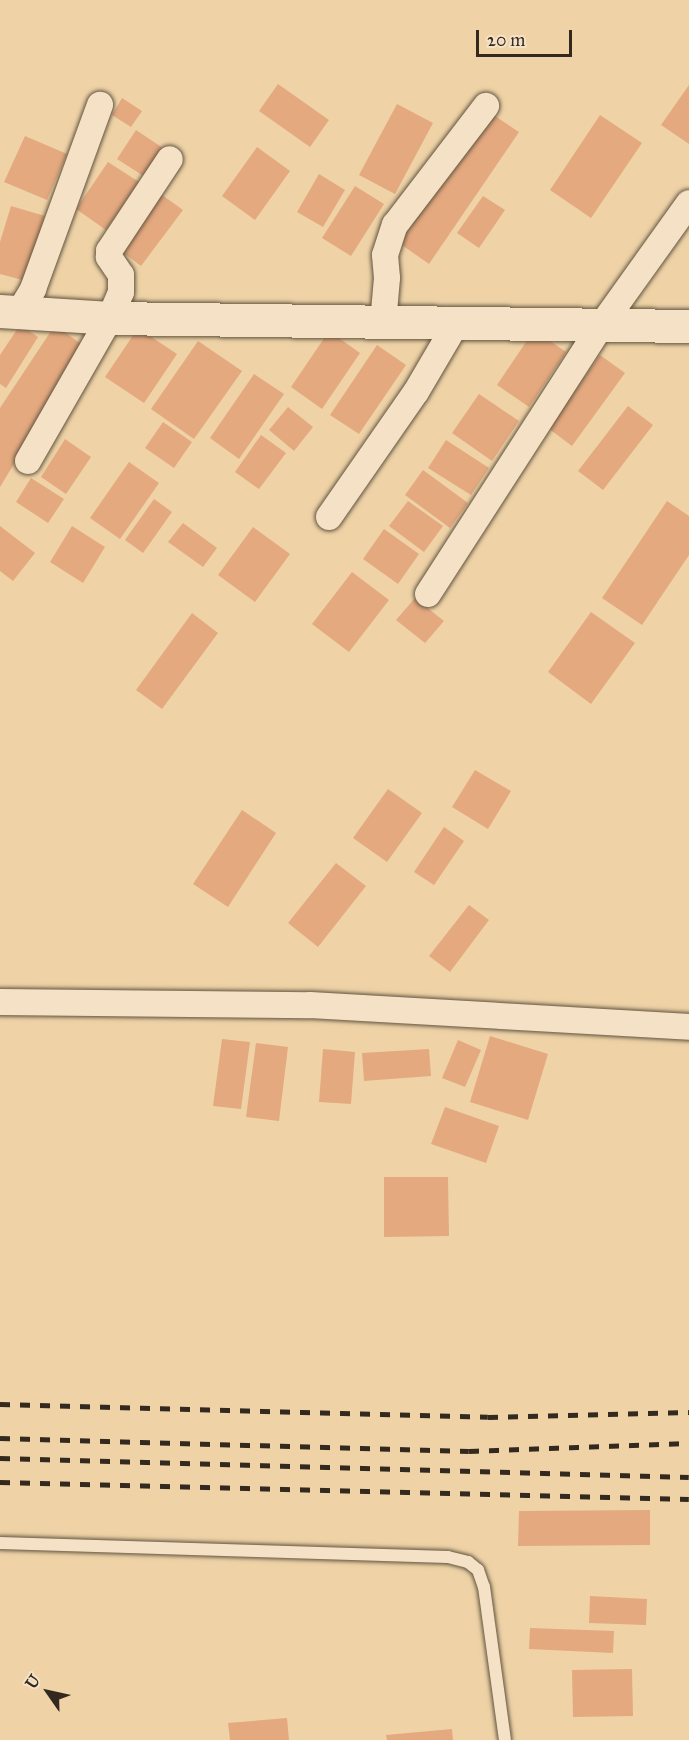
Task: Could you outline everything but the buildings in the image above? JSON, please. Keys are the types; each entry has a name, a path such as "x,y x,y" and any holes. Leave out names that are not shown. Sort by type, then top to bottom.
{"main road":[{"path":"10,311 110,318 689,326"}],"street":[{"path":"10,311 33,289 100,105"},
{"path":"383,323 387,278 385,255 395,225 421,187 486,106"},
{"path":"28,461 110,318 121,292 120,275 109,257 109,251 170,159"},
{"path":"428,594 601,326 689,204"},
{"path":"329,517 416,392 457,322"},
{"path":"0,1002 309,1005 689,1027"}],"lane":[{"path":"0,1543 448,1557 468,1562 478,1570 484,1587 505,1740"}],"railway":[{"path":"0,1404 488,1417 689,1412"},
{"path":"0,1438 469,1451 689,1443"},
{"path":"0,1458 689,1477"},
{"path":"0,1482 689,1499"}]}
